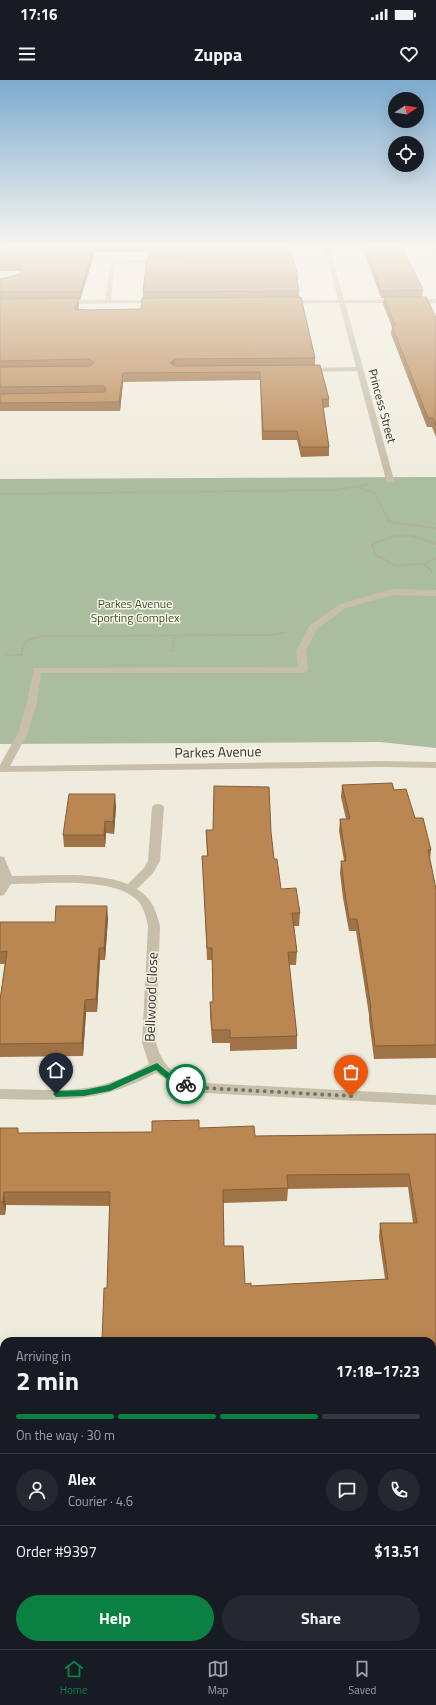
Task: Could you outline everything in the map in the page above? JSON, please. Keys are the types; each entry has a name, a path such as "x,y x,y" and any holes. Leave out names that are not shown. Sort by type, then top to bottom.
{"street":[{"name":"Princess Street","path":"347,319 390,480"},
{"path":"301,370 360,369"},
{"path":"2,769 23,733 32,702 37,670 303,670 301,651 313,627 343,606 392,592 436,592"},
{"name":"Parkes Avenue","path":"2,769 383,764 436,766"},
{"path":"130,889 149,870 154,861 158,807"},
{"name":"Bellwood Close","path":"0,860 4,886 95,880 119,884 130,889 145,900 152,914 153,920 149,1043 153,1060 157,1066"},
{"path":"0,1094 71,1094 98,1091 123,1083 157,1066 167,1075 181,1083 205,1088 436,1100"}],"path":[{"path":"0,494 117,494 336,490 390,480"},
{"path":"376,482 374,493 387,520 393,523 436,528"},
{"path":"358,487 374,493"},
{"path":"436,544 416,536 391,536 372,544 375,555 396,565 425,564 436,558"},
{"path":"425,564 432,573"},
{"path":"21,655 24,643 31,639 43,636 272,635 291,630"}],"green space":[{"name":"Parkes Avenue Sporting Complex","path":"436,477 436,748 380,742 0,744 0,479"}],"building":[{"path":"0,319 306,319 315,358 175,359 170,363 175,366 320,365 329,399 322,399 329,447 301,447 297,431 263,431 260,372 123,373 119,402 0,403 0,394 105,392 106,388 103,386 0,387 0,367 90,366 94,363 90,359 0,361"},
{"path":"392,319 436,319 436,426 433,418 428,418 392,326 395,326"},
{"path":"392,783 394,790 406,789 415,818 423,818 431,850 428,850 436,889 436,1045 375,1046 371,1008 357,919 349,919 341,861 346,861 340,819 350,819 342,785"},
{"path":"214,786 269,787 274,859 277,859 281,889 296,888 300,913 292,913 297,952 288,952 297,1036 230,1038 230,1030 212,1030 210,1002 213,1002 212,948 207,948 202,856 208,856 206,830 213,830"},
{"path":"69,794 115,794 113,822 105,821 104,835 63,835"},
{"path":"56,906 107,906 104,948 99,948 96,999 85,1000 82,1043 0,1044 0,1000 7,951 0,952 0,922 55,922"},
{"path":"199,1120 199,1128 254,1126 255,1136 436,1134 436,1337 102,1337 104,1288 107,1288 110,1192 4,1192 3,1202 0,1202 0,1128 18,1128 18,1133 152,1132 152,1121","holes":["409,1174 417,1223 380,1223 388,1279 251,1286 251,1283 245,1284 243,1246 224,1246 223,1190 288,1188 287,1175"]}],"way so far":[{"path":"186,1084 205,1088 351,1096"}],"route":[{"path":"56,1094 84,1093 110,1088 157,1066 167,1075 181,1083 186,1084"}]}
